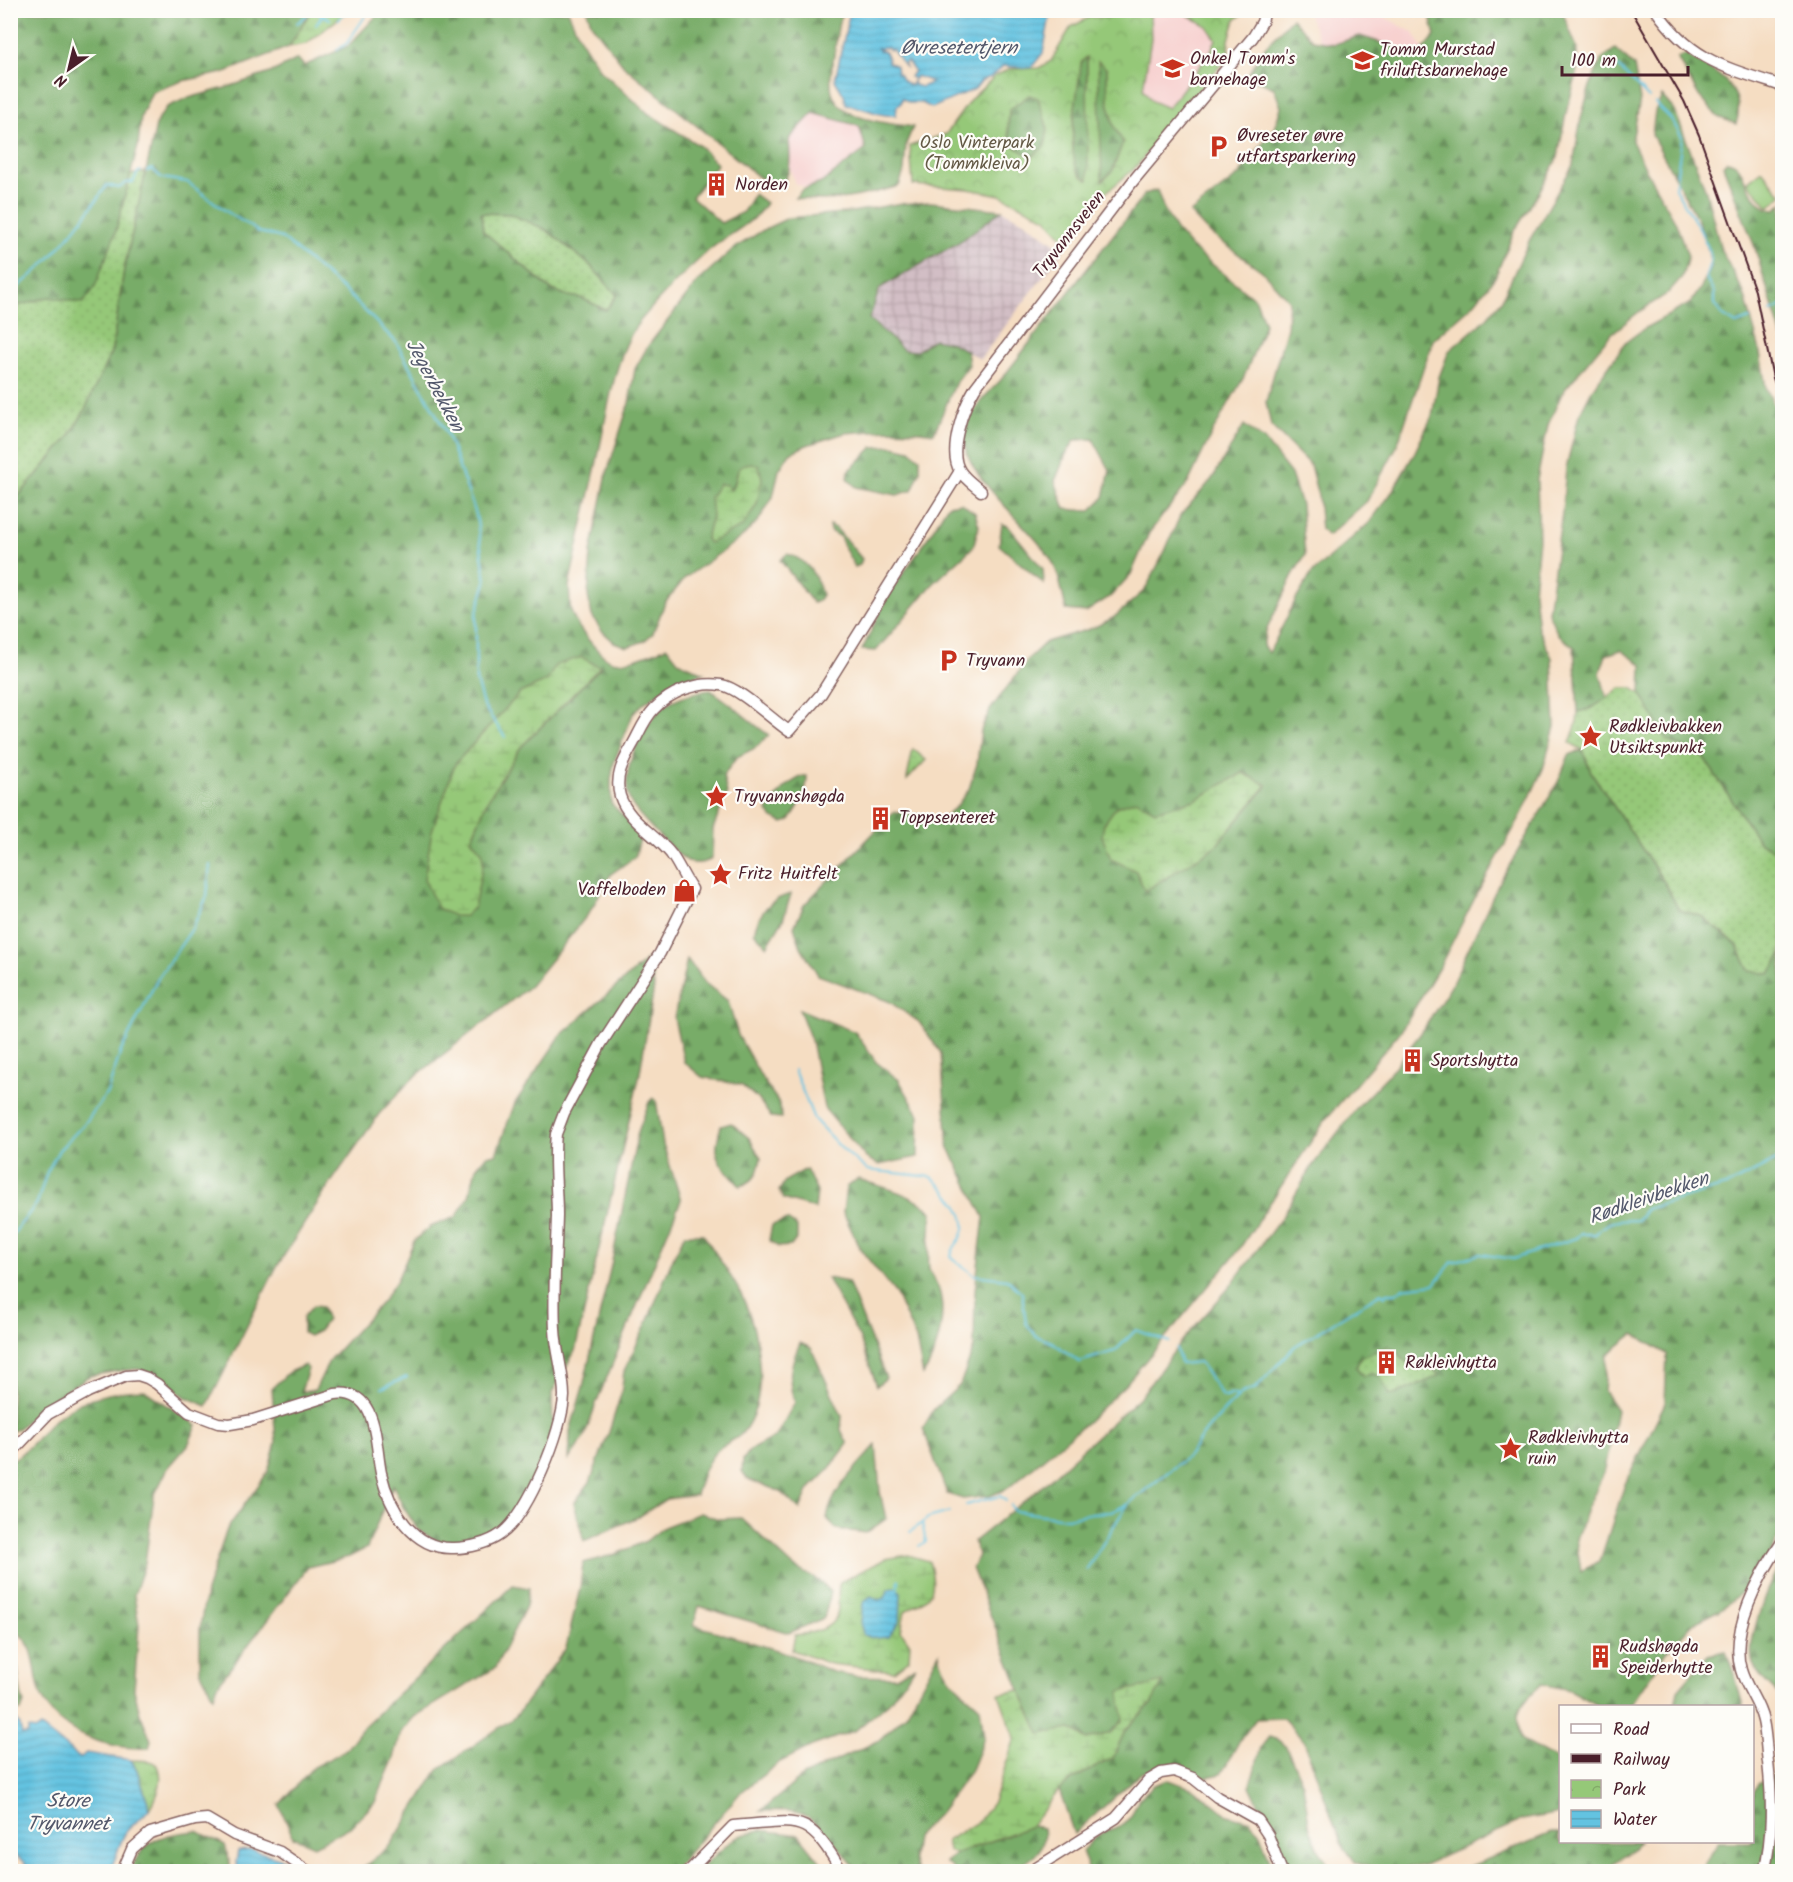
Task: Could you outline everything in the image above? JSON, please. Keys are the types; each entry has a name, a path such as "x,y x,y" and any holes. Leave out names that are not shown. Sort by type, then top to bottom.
{"street":[{"path":"1656,10 1676,36 1699,54 1729,68 1782,85"},
{"name":"Tryvannsveien","path":"960,471 956,456 959,429 967,403 979,381 1164,143 1252,37 1260,26 1264,12"},
{"path":"10,1454 48,1414 88,1392 126,1376 138,1375 147,1378 189,1412 226,1424 253,1420 329,1396 346,1394 358,1398 367,1409 376,1430 386,1489 405,1523 419,1538 440,1548 463,1547 493,1539 511,1526 549,1456 564,1398 555,1328 556,1134 564,1113 602,1042 660,954 692,889 670,852 633,818 624,804 619,795 618,785 621,767 652,711 667,698 691,687 716,684 728,687 789,731 816,702 960,471 981,491"},
{"path":"1764,1872 1771,1821 1766,1739 1757,1702 1741,1670 1740,1647 1750,1597 1782,1542"},
{"path":"1030,1872 1116,1818 1149,1780 1161,1773 1174,1771 1193,1778 1217,1797 1258,1820 1268,1835 1282,1872"},
{"path":"122,1872 132,1849 150,1833 171,1829 195,1820 207,1819 234,1835 280,1852 309,1872"},
{"path":"688,1872 733,1826 783,1822 798,1823 816,1833 842,1872"}],"shaded area":[{"name":"Onkel Tomm's barnehage","path":"1150,11 1186,11 1186,14 1207,26 1216,39 1210,53 1168,108 1152,101 1143,89 1151,39"},
{"path":"1307,11 1374,11 1414,33 1427,55 1334,76"},
{"path":"813,113 859,126 866,148 821,183 809,188 795,184 790,168 789,139"},
{"path":"1002,210 1024,221 1064,250 980,359 952,343 934,339 917,351 904,350 869,320 880,288 959,242"}],"green space":[{"path":"11,11 311,11 289,47 223,73 182,81 152,92 141,117 138,146 115,234 94,289 83,303 48,297 11,308"},
{"path":"311,11 353,11 346,13 306,44 289,47"},
{"path":"381,11 568,11 580,38 600,70 649,114 700,146 717,164 692,197 721,223 743,212 754,194 766,203 754,218 714,246 690,268 640,321 631,335 612,388 569,586 570,607 574,619 589,640 607,658 612,661 624,661 667,647 678,661 704,673 674,683 645,702 633,714 614,762 611,803 641,836 635,857 611,874 589,913 530,986 411,1080 379,1114 325,1191 276,1268 207,1406 186,1397 153,1374 138,1369 118,1371 89,1376 39,1408 19,1428 11,1432 11,505 69,437 84,412 112,350 124,270 157,121 167,107 185,99 270,73 298,59 304,66 348,46","holes":["481,213 510,214 545,229 590,265 617,295 606,310 581,298 550,289 483,231","556,665 600,668 520,748 487,801 471,840 482,852 483,864 474,907 455,764 520,693 547,681"]},
{"path":"587,11 843,11 838,27 832,69 832,92 837,102 855,115 879,122 913,127 906,144 904,171 899,186 848,198 808,200 795,198 802,190 821,183 866,149 859,126 813,113 789,139 788,171 778,187 759,177 624,66 592,25"},
{"name":"Oslo Vinterpark (Tommkleiva)","path":"1120,11 1150,11 1151,39 1143,89 1152,101 1168,108 1210,53 1216,39 1207,26 1186,14 1186,11 1247,11 1235,20 1229,40 1229,55 1133,170 1098,199 1068,243 1046,218 1000,195 968,189 913,185 910,146 946,134 971,99 995,76 1009,69 1039,68 1051,61 1071,27 1090,17 1110,17","holes":["1087,57 1088,180 1080,175 1077,169 1073,143 1081,63","1098,61 1107,69 1108,100 1114,126 1123,142 1112,172 1102,181","1029,95 1038,98 1048,129 1045,146 1032,157 1023,153 1010,139 1009,110"]},
{"path":"1429,11 1562,11 1577,48 1577,74 1566,113 1558,157 1514,232 1495,277 1473,305 1433,340 1397,446 1367,501 1328,536 1321,530 1318,496 1310,465 1271,426 1266,402 1287,327 1289,301 1262,271 1208,232 1190,213 1239,175 1275,127 1281,107 1274,88 1247,76 1266,46 1292,18 1312,40 1334,44 1360,36 1419,55 1435,36"},
{"path":"1615,49 1634,66 1640,100 1632,141 1675,221 1688,256 1682,277 1667,294 1640,311 1610,335 1562,393 1548,425 1537,480 1539,539 1534,592 1538,629 1552,658 1555,727 1543,769 1522,814 1440,966 1400,1032 1326,1119 1238,1251 1125,1385 1085,1424 1008,1488 990,1496 963,1499 947,1494 923,1428 934,1409 960,1385 974,1347 975,1290 984,1217 948,1146 941,1053 919,1022 888,1001 818,975 801,947 794,927 804,905 894,812 942,818 956,807 969,789 977,764 981,730 990,710 1029,658 1046,642 1093,628 1113,618 1145,590 1180,516 1212,479 1244,425 1265,441 1291,474 1301,505 1305,555 1266,631 1263,646 1269,653 1312,573 1369,523 1390,495 1413,456 1432,416 1439,377 1449,351 1487,318 1501,301 1529,241 1573,165 1581,118 1590,86 1601,60","holes":["1243,773 1267,786 1215,847 1145,890 1136,871 1136,801 1155,811 1195,800"]},
{"path":"1685,55 1716,73 1732,89 1737,99 1736,124 1718,117 1699,96 1677,58"},
{"path":"1087,56 1089,180 1077,170 1073,144 1081,63"},
{"path":"1098,60 1107,69 1108,100 1114,126 1123,142 1112,172 1101,181"},
{"path":"1029,95 1038,97 1048,129 1045,146 1032,157 1013,144 1009,134 1009,110"},
{"path":"1662,96 1675,111 1706,191 1721,250 1744,293 1759,347 1766,388 1782,422 1782,855 1760,843 1703,756 1668,741 1641,694 1642,665 1621,650 1606,655 1600,673 1607,698 1592,708 1578,712 1574,647 1558,635 1548,612 1566,468 1579,415 1593,388 1626,342 1645,328 1691,303 1711,266 1697,218 1652,135 1655,111"},
{"path":"1727,161 1738,167 1749,189 1766,208 1776,209 1782,203 1782,338 1754,245 1723,166"},
{"path":"1762,170 1782,195 1769,207 1747,182"},
{"path":"146,172 124,270 112,350 84,412 69,437 11,505 11,308 48,297 115,234 130,175"},
{"path":"1157,190 1163,207 1176,230 1191,247 1256,300 1265,324 1244,377 1213,431 1188,483 1149,533 1131,574 1111,596 1086,612 1066,610 1054,565 1045,550 985,483 973,466 966,449 965,433 978,404 1000,381 1145,194","holes":["1093,439 1110,470 1104,497 1090,511 1065,509 1055,481 1066,454 1075,440"]},
{"path":"931,202 1002,210 959,242 880,288 869,319 904,350 917,351 934,339 952,343 967,351 969,365 956,382 934,433 888,430 845,433 790,453 779,470 773,497 759,520 743,536 685,578 665,603 653,633 644,641 627,647 614,642 601,630 592,616 588,596 591,552 607,473 629,403 635,369 648,346 699,280 733,249 765,229 788,218 852,212 896,204","holes":["738,470 743,526 720,536 706,539 712,516 734,487"]},
{"path":"481,213 510,214 545,229 590,265 617,295 606,310 581,298 550,289 483,231"},
{"path":"893,446 910,450 920,458 920,472 912,490 897,495 856,487 847,478 849,471 873,447"},
{"path":"751,463 759,466 762,479 757,504 743,526 709,543 706,539 712,516 710,497 719,484 727,485 730,490 734,487 738,470 742,465"},
{"path":"961,503 975,513 979,526 973,547 932,585 876,651 862,650 890,592 948,505"},
{"path":"1002,524 1008,526 1043,569 1044,584 999,545"},
{"path":"829,525 836,528 862,559 860,565 855,567 840,537 830,531"},
{"path":"787,554 806,564 814,575 822,595 818,601 813,603 780,560"},
{"path":"581,657 600,667 520,748 487,801 471,839 482,852 483,864 474,907 465,916 454,916 438,908 424,879 432,831 455,764 520,693 547,681 556,665"},
{"path":"1620,688 1632,688 1641,694 1668,741 1703,756 1760,843 1782,855 1782,954 1770,974 1749,971 1737,945 1701,916 1679,910 1664,882 1591,772 1583,750 1570,743 1578,712 1592,708"},
{"path":"710,690 769,735 755,748 737,757 723,776 727,793 713,829 712,859 696,863 690,862 677,853 635,809 627,791 627,778 630,763 643,733 661,709 680,697"},
{"path":"913,749 926,760 907,780 907,778"},
{"path":"1582,750 1591,772 1664,882 1679,910 1701,916 1737,945 1749,971 1770,974 1782,954 1782,1534 1752,1584 1720,1610 1692,1624 1667,1652 1631,1705 1597,1705 1570,1690 1542,1684 1524,1702 1518,1721 1520,1739 1559,1761 1559,1813 1522,1820 1422,1866 1381,1870 1356,1863 1341,1843 1304,1741 1283,1718 1256,1719 1240,1740 1221,1774 1198,1779 1183,1771 1163,1765 1141,1773 1074,1834 1059,1790 1073,1779 1113,1758 1125,1730 1151,1704 1123,1708 1123,1720 1111,1733 1087,1739 1071,1729 1040,1735 972,1568 978,1555 974,1541 1039,1489 1141,1396 1181,1342 1228,1289 1282,1217 1313,1165 1358,1106 1389,1074 1421,1033 1450,988 1498,885 1558,782 1569,755","holes":["1634,1334 1667,1354 1665,1403 1625,1484 1600,1561 1581,1571 1576,1539 1605,1470 1617,1410 1604,1391 1607,1355","1388,1346 1397,1351 1407,1363 1428,1359 1439,1376 1394,1395 1389,1394 1380,1376 1372,1374 1363,1376 1356,1367 1361,1357"]},
{"path":"1243,773 1267,785 1215,847 1145,891 1136,871 1111,859 1102,836 1104,824 1116,807 1136,800 1155,811 1195,800"},
{"path":"807,776 804,794 789,821 783,823 773,818 767,811 774,799 787,786"},
{"path":"791,894 783,920 767,946 754,932 759,918 777,899"},
{"path":"650,957 654,987 639,1078 575,1351 552,1393 553,1433 529,1488 510,1518 487,1538 441,1543 419,1531 403,1507 393,1485 367,1548 349,1557 308,1567 219,1683 213,1696 200,1670 200,1628 206,1592 227,1529 268,1472 276,1443 272,1388 289,1372 305,1365 308,1369 301,1392 315,1390 330,1359 383,1301 397,1280 414,1241 430,1227 456,1217 469,1196 476,1168 486,1156 496,1154 515,1103 561,1035"},
{"path":"687,959 705,983 728,1001 738,1035 763,1080 780,1104 781,1118 771,1117 759,1100 741,1085 702,1077 684,1062 674,1018"},
{"path":"799,1009 855,1032 876,1062 899,1080 919,1115 918,1157 879,1165 866,1158 824,1108 811,1040"},
{"path":"653,1098 656,1100 663,1144 681,1200 597,1401 584,1438 569,1459 570,1431 583,1387 612,1261 638,1132 649,1102"},
{"path":"731,1123 749,1138 761,1158 755,1176 750,1182 740,1186 722,1165 717,1153 721,1126"},
{"path":"806,1169 817,1192 815,1209 783,1199 779,1191 785,1181"},
{"path":"858,1179 916,1200 932,1212 929,1269 939,1290 942,1311 933,1357 923,1375 916,1339 896,1294 861,1250 843,1212 846,1187"},
{"path":"787,1220 797,1227 797,1238 791,1246 778,1247 769,1240 772,1225"},
{"path":"685,1234 703,1234 736,1285 747,1307 757,1343 759,1363 757,1401 752,1417 736,1439 721,1447 711,1457 696,1495 666,1499 640,1516 584,1541 574,1503 590,1482 621,1394 624,1371"},
{"path":"827,1278 848,1282 886,1378 877,1386 860,1339"},
{"path":"313,1306 322,1307 327,1320 319,1331 309,1336 303,1333 303,1317"},
{"path":"800,1343 811,1348 842,1416 841,1430 848,1444 826,1473 808,1491 800,1509 779,1491 747,1479 742,1471 743,1460 750,1450 776,1436 795,1402 790,1379"},
{"path":"1388,1346 1397,1351 1407,1363 1428,1358 1439,1377 1394,1395 1389,1394 1379,1376 1372,1374 1363,1376 1356,1367 1361,1357"},
{"path":"144,1390 197,1425 188,1445 168,1468 154,1496 145,1563 134,1595 139,1625 134,1690 151,1740 149,1748 134,1748 88,1738 61,1721 42,1697 34,1659 27,1642 11,1628 11,1461 58,1417 80,1403 117,1392"},
{"path":"876,1445 880,1492 886,1519 866,1533 836,1529 827,1518 834,1497 846,1479"},
{"path":"700,1513 719,1519 741,1518 794,1567 821,1582 831,1592 824,1618 789,1633 699,1606 694,1625 787,1653 833,1672 855,1676 896,1677 916,1666 889,1702 856,1730 812,1746 780,1762 740,1793 673,1871 359,1871 391,1845 438,1770 516,1716 566,1648 580,1588 583,1563 616,1554 646,1541 664,1527"},
{"path":"908,1555 929,1561 933,1580 927,1597 905,1611 901,1631 910,1644 909,1659 894,1671 830,1664 792,1650 795,1635 823,1629 834,1620 837,1614 840,1582 885,1559"},
{"path":"1782,1560 1782,1692 1777,1693 1758,1672 1751,1654 1755,1626 1771,1581"},
{"path":"513,1585 529,1588 526,1606 495,1668 414,1717 401,1733 394,1758 375,1802 352,1826 314,1846 293,1837 279,1805 313,1767 345,1751 364,1726"},
{"path":"11,1648 16,1661 24,1703 21,1711 11,1710"},
{"path":"1726,1651 1743,1705 1675,1705 1678,1690 1708,1655"},
{"path":"939,1653 949,1677 980,1707 984,1738 970,1772 940,1812 916,1837 913,1858 917,1871 858,1871 830,1837 811,1819 793,1812 761,1811 803,1776 878,1741 907,1713"},
{"path":"1163,1682 1151,1704 1125,1730 1113,1758 1073,1779 1059,1790 1031,1826 956,1854 948,1851 946,1841 979,1821 993,1802 1015,1738 999,1694 1020,1690 1040,1734 1071,1729 1087,1739 1111,1733 1123,1720 1120,1692"},
{"path":"1269,1737 1278,1740 1286,1747 1303,1784 1310,1829 1320,1852 1334,1871 1290,1871 1250,1786 1261,1747"},
{"path":"131,1760 153,1762 159,1768 160,1786 150,1809 137,1770"},
{"path":"1782,1769 1782,1871 1699,1872 1717,1843 1754,1843 1754,1790 1758,1784"},
{"path":"1168,1780 1194,1789 1228,1815 1250,1821 1259,1832 1274,1871 1089,1871 1082,1851 1098,1835 1124,1824 1131,1816 1139,1799 1154,1785"},
{"path":"1031,1826 1043,1828 1043,1843 1037,1853 1015,1870 955,1871 945,1862 956,1854"},
{"path":"760,1830 799,1835 828,1871 697,1871 736,1837"},
{"path":"197,1831 225,1845 230,1871 129,1871 142,1851 156,1840 174,1834"},
{"path":"1551,1833 1559,1833 1559,1843 1638,1843 1602,1871 1459,1871"}],"water":[{"name":"Øvresetertjern","path":"850,10 1051,11 1043,53 1031,68 1003,66 991,77 982,80 975,89 932,108 922,103 910,103 902,98 901,103 897,106 896,115 877,113 846,104 844,95 835,80","holes":["877,47 881,49 882,47 892,49 906,67 904,64 907,61 914,71 910,77 915,79 916,76 933,82 921,87 914,85 913,81 911,86 903,81 897,74 896,66 888,62 885,52 880,51"]},
{"path":"895,1587 901,1592 900,1621 888,1637 863,1635 861,1623 863,1603 871,1596 878,1600 885,1598 888,1590"},
{"name":"Store Tryvannet","path":"10,1711 20,1725 22,1735 28,1734 28,1729 37,1730 41,1727 80,1758 86,1753 131,1760 137,1770 150,1809 126,1832 109,1871 29,1871 24,1862 11,1852"},
{"path":"253,1850 286,1860 303,1871 237,1871 238,1851"}],"waterway":[{"path":"297,23 306,16 308,10"},
{"path":"313,10 330,19"},
{"path":"316,25 326,10"},
{"path":"339,20 346,10"},
{"path":"337,50 347,43 368,12"},
{"path":"1618,67 1649,98"},
{"path":"1655,103 1671,119 1682,137 1675,188 1709,250 1711,259 1706,275 1714,293 1714,304 1722,315 1736,324 1750,319"},
{"name":"Jegerbekken","path":"147,171 152,169 162,178 187,182 259,232 282,238 346,292 396,342 447,434 476,514 486,582 476,615 476,680 483,705 505,737"},
{"name":"Jegerbekken","path":"10,292 50,258 87,214 107,185 119,188 126,183 133,182 138,172 141,171"},
{"path":"1771,311 1782,306"},
{"path":"10,1238 37,1203 47,1172 59,1150 86,1122 107,1093 121,1051 158,978 192,929 207,896 210,865"},
{"path":"794,1070 814,1119 840,1147 867,1170 932,1177 949,1195 960,1209 964,1225 962,1237 953,1249 951,1257 974,1275 1007,1279 1022,1293 1026,1323 1036,1336 1054,1343 1079,1362 1115,1351 1136,1330 1169,1342"},
{"name":"Rødkleivbekken","path":"1011,1505 1014,1511 1067,1518 1111,1512 1128,1504 1188,1456 1204,1433 1226,1409 1242,1393 1256,1388 1295,1346 1381,1293 1385,1296 1386,1293 1396,1293 1402,1288 1435,1284 1452,1262 1480,1254 1513,1259 1576,1238 1581,1234 1596,1234 1609,1223 1637,1220 1646,1209 1729,1185 1782,1157"},
{"path":"1176,1348 1181,1364 1199,1362 1222,1396 1233,1394 1239,1397"},
{"path":"382,1388 407,1377"},
{"name":"Rødkleivbekken","path":"966,1505 1000,1496 1006,1501"},
{"path":"1086,1570 1128,1504"},
{"name":"Rødkleivbekken","path":"910,1532 928,1518 950,1512"},
{"name":"Rødkleivbekken","path":"919,1546 926,1542 922,1523"},
{"name":"Rødkleivbekken","path":"898,1589 899,1580"}],"railway":[{"path":"1631,10 1684,101 1699,135 1755,291 1773,378 1782,405"}],"place":[{"name":"Tomm Murstad friluftsbarnehage","path":"1362,60"},
{"name":"Onkel Tomm's barnehage","path":"1172,69"},
{"name":"Øvreseter øvre utfartsparkering","path":"1219,146"},
{"name":"Norden","path":"717,185"},
{"name":"Tryvann","path":"948,661"},
{"name":"Rødkleivbakken Utsiktspunkt","path":"1591,737"},
{"name":"Tryvannshøgda","path":"716,797"},
{"name":"Toppsenteret","path":"881,818"},
{"name":"Fritz Huitfelt","path":"720,874"},
{"name":"Vaffelboden","path":"684,890"},
{"name":"Sportshytta","path":"1413,1061"},
{"name":"Røkleivhytta","path":"1387,1363"},
{"name":"Rødkleivhytta ruin","path":"1510,1448"},
{"name":"Rudshøgda Speiderhytte","path":"1601,1657"}]}
